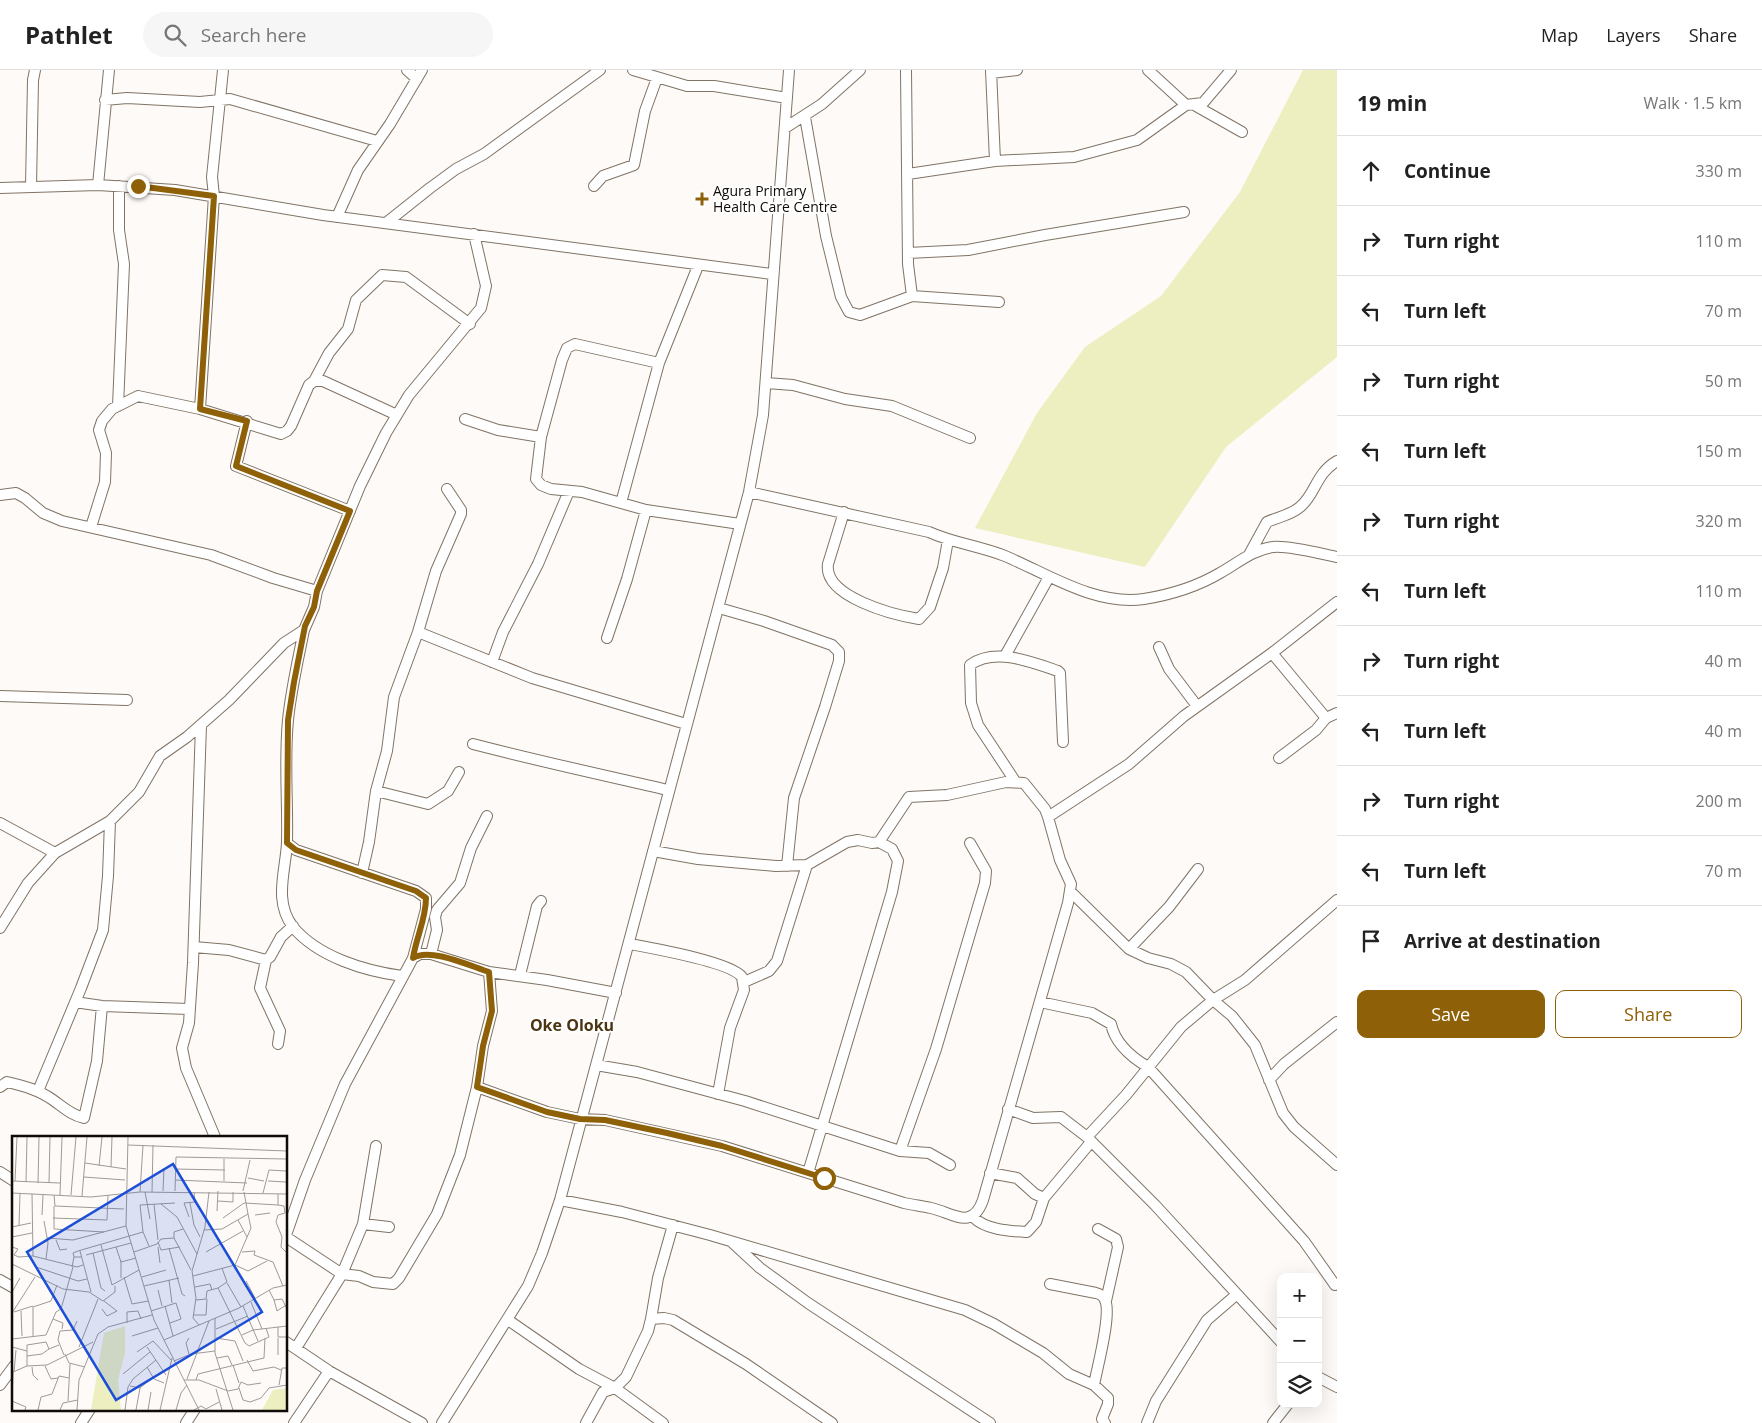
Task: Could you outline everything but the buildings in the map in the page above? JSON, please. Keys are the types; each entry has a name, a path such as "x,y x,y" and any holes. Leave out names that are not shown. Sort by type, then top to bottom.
{"street":[{"path":"31,186 33,80 35,70"},
{"path":"98,185 109,70"},
{"path":"200,409 214,196 212,177 223,70"},
{"path":"337,216 358,170 419,74 407,70"},
{"path":"386,223 436,183 484,154 600,70"},
{"path":"633,70 687,86 714,86 787,98"},
{"path":"442,1423 528,1286 560,1200 580,1119 630,944 668,790 749,492 758,451 766,383 772,274 789,70"},
{"path":"785,128 805,117 860,70"},
{"path":"906,70 908,253 912,296"},
{"path":"995,161 991,72 1016,70"},
{"path":"1148,70 1191,106 1242,132"},
{"path":"908,174 995,161 1074,157 1137,140 1191,106 1203,103 1231,70"},
{"path":"594,186 603,176 634,165 645,111 656,78"},
{"path":"105,100 128,98 181,102 230,99 377,141"},
{"path":"805,117 826,236 844,305 849,312 860,315 912,296 999,302"},
{"path":"0,188 98,185 214,196 386,223 698,266 772,274"},
{"path":"118,406 124,272 119,230 119,186"},
{"path":"908,253 968,250 1184,212"},
{"path":"402,976 383,973 332,955 318,948 293,926 284,910 282,896 287,843 288,720 304,630 314,607 317,591 360,486 409,395 452,342 470,324 481,308 486,286 474,234"},
{"path":"621,503 659,363 698,266"},
{"path":"91,527 105,482 106,454 99,430 102,421 118,406 138,396 247,421 281,434 287,431 309,385 314,381 329,353 348,329 356,300 382,275 406,277 470,324"},
{"path":"659,363 574,344 568,348 562,360 541,436 536,479 541,486 582,492 646,510 740,524"},
{"path":"314,381 322,381 397,415"},
{"path":"766,383 793,385 845,399 892,406 970,438"},
{"path":"466,419 498,430 541,436"},
{"path":"247,421 236,466 350,511"},
{"path":"1250,553 1267,522 1292,513 1302,506 1321,473 1337,461"},
{"path":"362,873 369,842 376,791 387,751 394,697 418,632 436,571 462,514 447,489"},
{"path":"492,662 502,632 538,564 569,491"},
{"path":"749,492 897,524 1003,556 1094,595 1115,599 1143,599 1189,587 1219,574 1250,553 1274,547 1337,557"},
{"path":"0,496 16,493 43,513 52,517 211,555 273,578 317,591"},
{"path":"607,638 627,579 646,510"},
{"path":"844,512 826,572 829,580 850,597 905,617 919,619 930,607 943,568 948,540"},
{"path":"1005,656 1049,576"},
{"path":"1048,816 1129,764 1197,706 1272,653 1337,602"},
{"path":"719,608 764,621 832,645 839,652 839,661 825,707 794,798 788,866"},
{"path":"0,928 28,883 55,853 110,821 139,792 160,756 201,725 251,679 284,642 304,630"},
{"path":"418,632 568,690 686,724"},
{"path":"1159,647 1169,670 1197,706"},
{"path":"1272,653 1326,718"},
{"path":"1015,781 978,725 971,703 970,665 976,661 1005,656 1048,667 1060,673 1063,742"},
{"path":"0,696 128,700"},
{"path":"1279,758 1316,730 1326,718 1337,713"},
{"path":"201,725 194,947 189,1023 182,1054 215,1136"},
{"path":"473,744 534,761 571,767 668,790"},
{"path":"376,791 428,804 448,791 459,772"},
{"path":"477,1087 517,1103 580,1119 605,1120 722,1146 960,1218 972,1217 980,1210 1071,892 1070,884 1060,860 1045,809 1024,783 1015,781 947,795 909,797 879,842"},
{"path":"431,954 437,930 435,917 437,910 460,883 474,841 487,816"},
{"path":"38,1091 103,930 108,884 110,821"},
{"path":"0,823 55,853"},
{"path":"653,851 698,859 788,866 807,864 847,842 858,840 872,843 879,842 892,849 898,867 808,1173"},
{"path":"287,843 296,850 416,891 426,898 426,909 415,944 413,958 346,1084 305,1180 288,1230"},
{"path":"900,1151 938,1042 985,883 986,871 970,843"},
{"path":"744,982 769,971 777,961 807,864"},
{"path":"1129,949 1169,907 1198,869"},
{"path":"1071,892 1129,949 1148,958 1180,968 1246,1030 1255,1045 1283,1113 1294,1127 1336,1162"},
{"path":"972,1217 979,1224 1027,1232 1036,1222 1044,1198 1181,1027 1212,1000 1245,980 1337,900"},
{"path":"520,975 537,906 541,901"},
{"path":"278,1044 280,1031 260,988 266,960 270,957 282,937 293,926"},
{"path":"630,944 711,962 740,974 744,982 744,990 730,1028 718,1094"},
{"path":"194,947 229,950 266,960"},
{"path":"413,958 420,954 431,954 489,972 520,975 616,993"},
{"path":"288,1237 342,1274 359,1276 373,1282 393,1284 399,1278 437,1214 460,1155 477,1087 483,1046 492,1011 489,972"},
{"path":"75,1002 102,1006 189,1009"},
{"path":"1040,1002 1072,1008 1102,1017 1111,1024 1115,1038 1137,1061 1148,1067 1304,1241 1335,1285"},
{"path":"0,1087 7,1082 38,1091 71,1113 84,1118 97,1061 102,1006"},
{"path":"1269,1080 1284,1064 1337,1022"},
{"path":"596,1065 637,1072 718,1094 900,1151 928,1153 950,1166"},
{"path":"1008,1109 1032,1118 1061,1117 1089,1140 1155,1205 1277,1338"},
{"path":"296,1348 342,1274 363,1224 376,1146"},
{"path":"0,1172 12,1180"},
{"path":"990,1173 1017,1178 1035,1194 1044,1198"},
{"path":"560,1200 672,1225 731,1241 977,1315 1043,1353 1069,1374 1094,1385 1108,1398 1108,1404 1102,1419 1105,1423"},
{"path":"363,1224 389,1227"},
{"path":"586,1423 603,1392 615,1388 626,1376 651,1320 658,1278 672,1225"},
{"path":"1094,1385 1106,1323 1106,1301 1118,1248 1116,1239 1098,1228"},
{"path":"731,1241 760,1268 808,1302 990,1423"},
{"path":"0,1280 12,1287"},
{"path":"1050,1284 1096,1292 1103,1296 1106,1301"},
{"path":"1147,1423 1156,1401 1208,1320 1236,1295"},
{"path":"651,1320 664,1318 673,1320 746,1364 832,1423"},
{"path":"508,1320 579,1369 615,1388 663,1423"},
{"path":"288,1343 329,1371 422,1423"},
{"path":"0,1385 12,1369"},
{"path":"294,1423 329,1371"},
{"path":"1322,1379 1337,1386"},
{"path":"1273,1423 1285,1408"},
{"path":"81,1423 89,1410"},
{"path":"186,1423 194,1410"}],"green space":[{"path":"1303,70 1337,70 1337,357 1226,447 1145,567 975,528 1037,413 1085,347 1161,296 1240,192"}],"place":[{"name":"Agura Primary Health Care Centre","path":"702,199"}],"district":[{"name":"Oke Oloku","path":"572,1025"}],"route":[{"path":"138,186 214,196 204,374 200,409 247,421 236,466 252,474 286,484 350,511 317,591 314,607 305,626 294,682 288,720 287,843 296,850 378,880 416,891 426,898 426,909 415,944 413,958 420,954 431,954 489,972 492,1011 483,1046 477,1087 517,1103 547,1112 580,1119 605,1120 667,1133 710,1145 722,1146 824,1178"}]}
